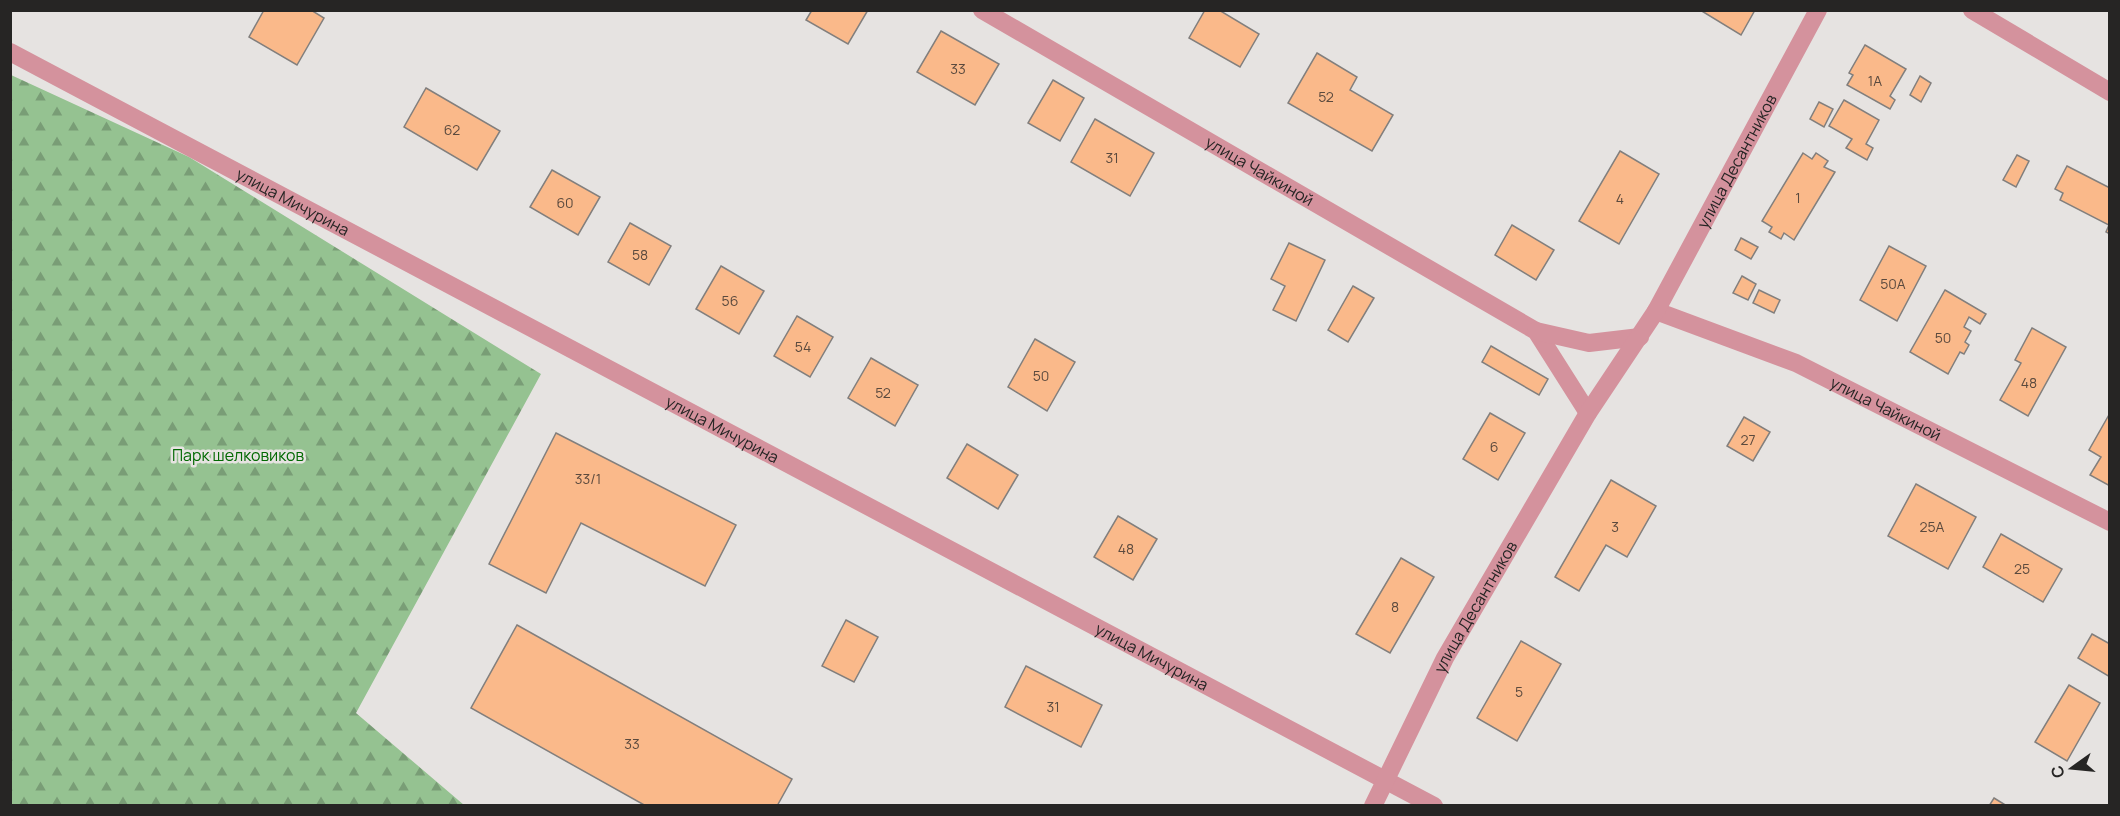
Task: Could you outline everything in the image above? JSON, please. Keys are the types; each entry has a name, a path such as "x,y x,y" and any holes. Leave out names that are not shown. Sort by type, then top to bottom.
{"street":[{"name":"улица Чайкиной","path":"982,10 1536,331 1589,343 1640,337"},
{"name":"улица Десантников","path":"1373,806 1445,657 1588,413 1656,310 1818,10"},
{"path":"1972,10 2109,92"},
{"name":"улица Мичурина","path":"10,52 1434,806"},
{"name":"улица Чайкиной","path":"1656,310 1796,363 2109,522"},
{"name":"улица Чайкиной","path":"1536,331 1588,413"}],"green space":[{"name":"Парк шелковиков","path":"11,75 189,157 541,374 356,713 464,805 11,805"}],"building":[{"path":"264,10 311,10 324,18 297,65 249,37"},
{"path":"812,10 868,10 848,44 806,20"},
{"path":"1205,10 1219,10 1259,34 1240,67 1189,38"},
{"path":"1700,10 1755,10 1741,35"},
{"path":"941,31 999,64 975,105 917,72"},
{"path":"1865,45 1906,69 1890,96 1895,100 1890,109 1847,85 1853,75 1849,73"},
{"path":"1317,53 1357,77 1350,90 1393,115 1372,151 1288,103"},
{"path":"1920,76 1931,83 1921,102 1910,95"},
{"path":"1053,80 1084,98 1060,141 1028,123"},
{"path":"426,88 500,131 477,170 404,127"},
{"path":"1844,100 1879,120 1866,144 1873,148 1867,160 1846,148 1852,139 1829,126"},
{"path":"1819,102 1833,109 1824,127 1810,119"},
{"path":"1095,119 1154,153 1130,196 1071,162"},
{"path":"1620,151 1659,174 1619,244 1579,221"},
{"path":"1803,153 1812,159 1816,153 1828,161 1824,167 1835,172 1794,240 1784,233 1781,239 1769,232 1772,227 1762,221"},
{"path":"2017,155 2029,161 2016,187 2003,180"},
{"path":"2067,166 2110,188 2110,234 2106,232 2109,225 2060,200 2063,193 2055,189"},
{"path":"552,170 600,197 578,235 530,207"},
{"path":"630,223 671,246 649,285 608,262"},
{"path":"1512,225 1554,250 1536,280 1495,255"},
{"path":"1741,238 1758,247 1751,259 1735,250"},
{"path":"1289,243 1325,260 1296,321 1273,310 1285,286 1271,279"},
{"path":"1889,246 1926,266 1897,321 1860,300"},
{"path":"721,266 764,291 739,334 696,309"},
{"path":"1742,276 1756,284 1748,300 1733,293"},
{"path":"1353,286 1374,298 1348,342 1328,330"},
{"path":"1759,290 1780,300 1774,313 1753,303"},
{"path":"1945,290 1986,314 1980,324 1969,317 1964,327 1971,331 1965,342 1969,345 1964,354 1960,352 1948,374 1910,352"},
{"path":"797,316 833,337 810,377 774,356"},
{"path":"2032,328 2066,347 2028,416 2000,400 2021,363 2015,360"},
{"path":"1035,339 1075,362 1047,411 1008,387"},
{"path":"1491,346 1548,379 1539,395 1482,362"},
{"path":"871,358 918,385 895,426 848,398"},
{"path":"1490,413 1525,433 1498,480 1463,459"},
{"path":"2110,413 2110,486 2090,475 2101,457 2089,450"},
{"path":"1744,417 1770,432 1753,461 1727,446"},
{"path":"556,433 736,525 705,586 581,523 546,593 489,564"},
{"path":"967,444 1018,475 998,509 947,478"},
{"path":"1611,480 1656,506 1627,557 1606,545 1579,591 1555,577"},
{"path":"1916,484 1976,517 1948,569 1888,536"},
{"path":"1118,516 1157,539 1133,580 1094,557"},
{"path":"2001,534 2062,569 2043,602 1983,567"},
{"path":"1401,558 1434,577 1390,653 1356,634"},
{"path":"846,620 878,637 854,682 822,666"},
{"path":"517,625 792,779 777,806 646,806 471,708"},
{"path":"2092,634 2110,644 2110,677 2078,658"},
{"path":"1521,641 1561,664 1517,741 1477,718"},
{"path":"1026,666 1102,705 1081,747 1005,707"},
{"path":"2069,685 2100,703 2067,761 2035,742"},
{"path":"1994,798 2007,806 1989,806"}]}
